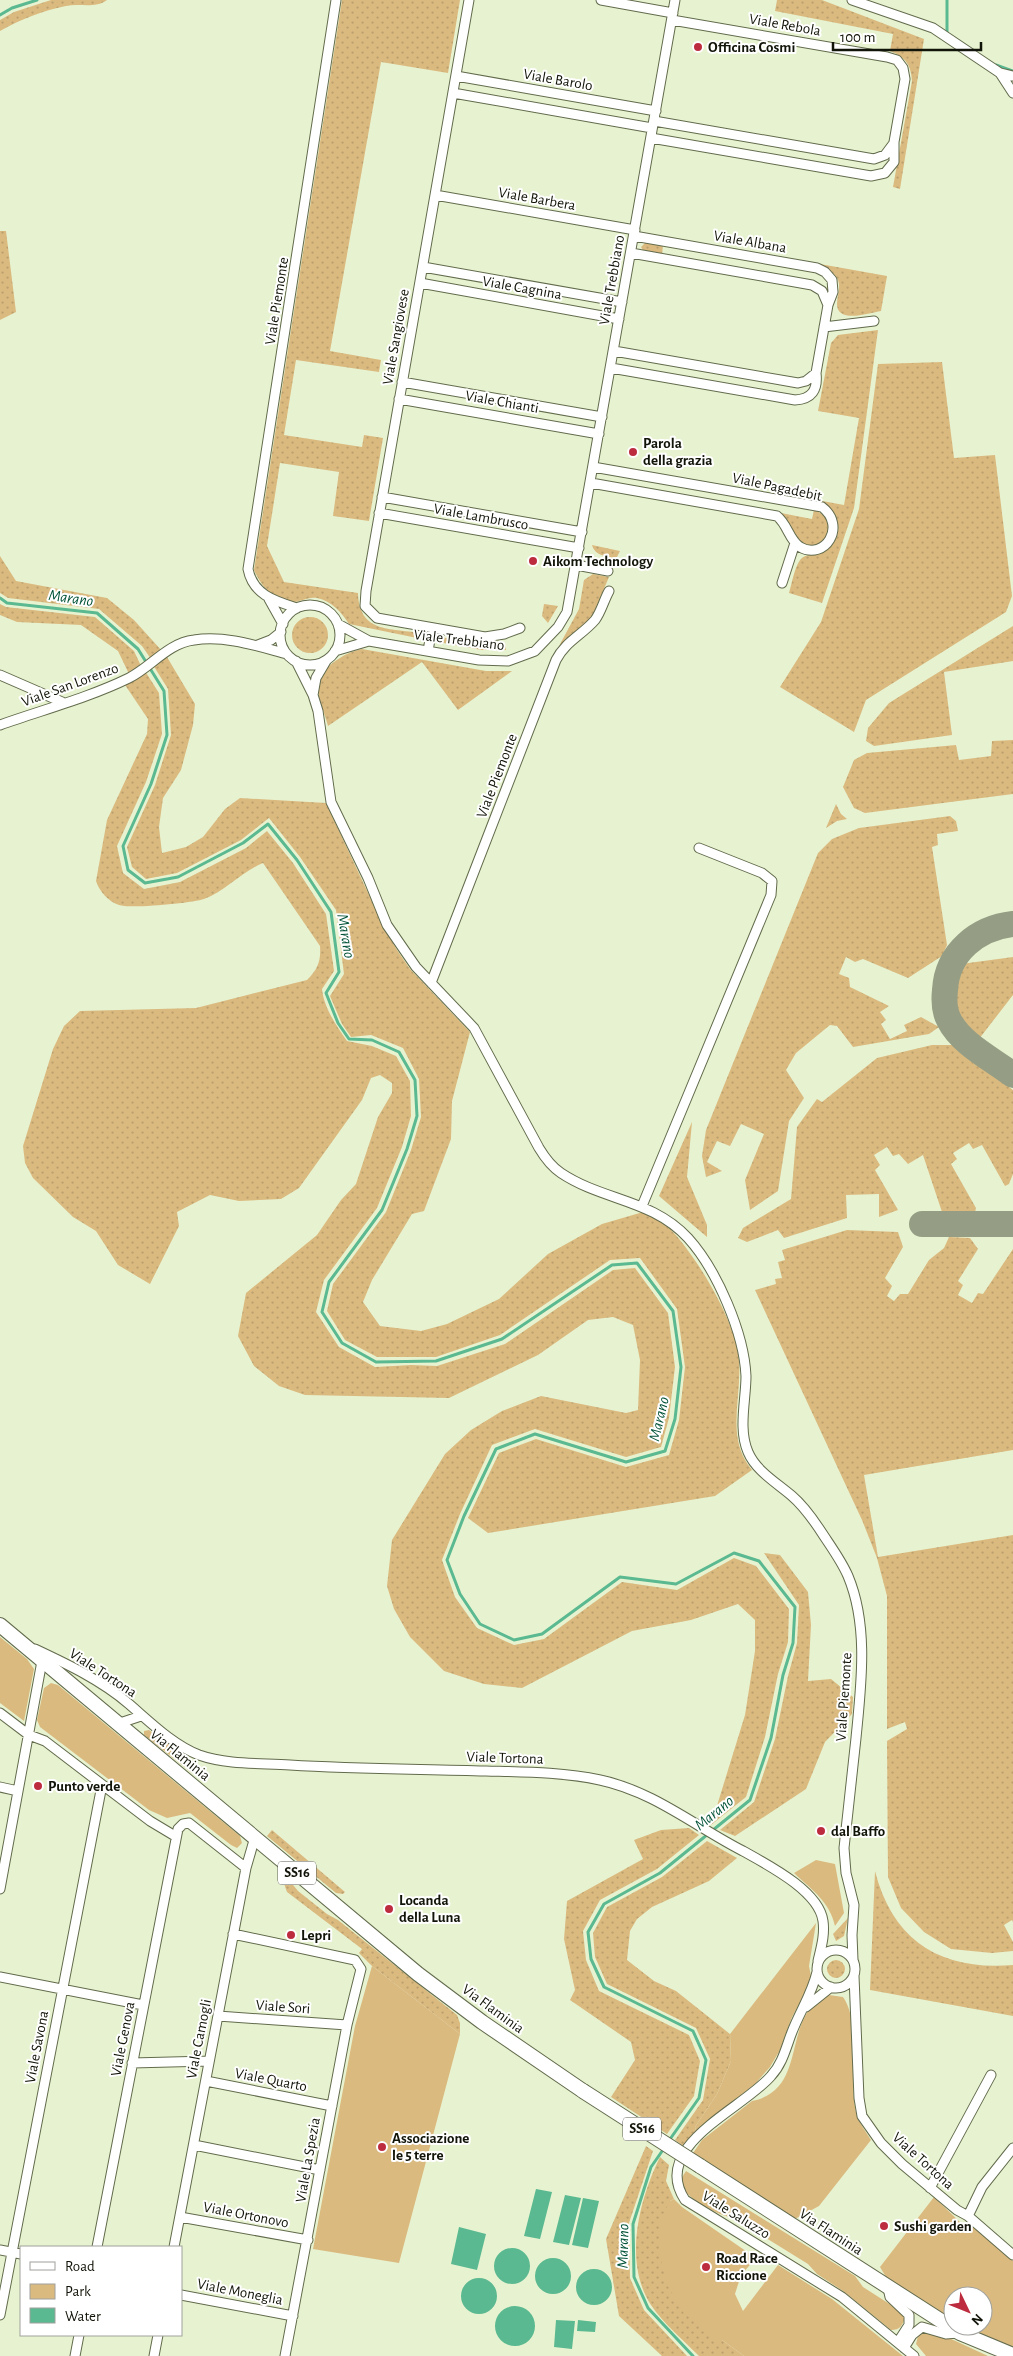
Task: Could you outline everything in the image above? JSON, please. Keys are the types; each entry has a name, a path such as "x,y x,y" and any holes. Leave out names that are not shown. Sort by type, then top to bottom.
{"main road":[{"name":"Via Flaminia","path":"0,1625 418,1974 482,2022 583,2091 943,2322"},
{"name":"Via Flaminia","path":"967,2336 1013,2355"}],"street":[{"name":"Viale Piemonte","path":"282,628 269,599 252,583 248,569 336,0"},
{"name":"Viale Sangiovese","path":"469,0 379,513 365,606 378,618 486,637 504,634 520,628"},
{"path":"601,0 672,16"},
{"name":"Viale Trebbiano","path":"338,624 370,641 494,661 521,657 535,651 558,627 566,612 576,565 675,0"},
{"path":"852,0 933,28 1000,73 1013,76"},
{"name":"Viale Rebola","path":"651,138 871,176 885,173 894,162 894,142 905,79 903,68 897,60 672,16"},
{"path":"1000,73 1013,94"},
{"name":"Viale Barolo","path":"456,76 656,111"},
{"name":"Viale Barolo","path":"453,93 653,125"},
{"path":"653,125 874,159 885,155 894,142"},
{"name":"Viale Barbera","path":"435,195 634,233"},
{"name":"Viale Albana","path":"611,368 795,400 805,399 812,394 817,384 816,373 824,327 828,305 833,292 832,280 825,272 817,268 634,233"},
{"name":"Viale Albana","path":"631,253 812,285 822,291 828,305"},
{"name":"Viale Cagnina","path":"422,267 622,302"},
{"name":"Viale Cagnina","path":"420,284 619,320"},
{"path":"824,327 874,321"},
{"path":"614,352 798,384 806,381 816,373"},
{"name":"Viale Chianti","path":"402,382 602,417"},
{"name":"Viale Chianti","path":"399,398 599,434"},
{"name":"Viale Pagadebit","path":"590,483 777,516 784,522 795,543 807,549 821,547 827,543 833,531 834,524 828,512 816,506 593,466"},
{"name":"Viale Lambrusco","path":"382,497 582,532"},
{"name":"Viale Lambrusco","path":"379,513 579,548"},
{"path":"782,583 795,543"},
{"path":"576,565 608,571"},
{"name":"Viale Piemonte","path":"430,983 556,660 562,648 584,632 596,618 609,591"},
{"name":"Viale Piemonte","path":"269,599 298,608"},
{"path":"258,645 272,640 282,628 291,612 298,608 307,605 326,609 338,624 339,642 316,678 313,695"},
{"path":"282,628 281,639 287,654 296,661 312,664 327,659"},
{"path":"428,651 432,628"},
{"name":"Viale San Lorenzo","path":"0,725 130,677 181,642 213,638 258,645 287,654"},
{"name":"Viale Trebbiano","path":"335,651 370,641"},
{"name":"Viale Piemonte","path":"296,661 313,695 321,727 331,802 338,821 368,878 387,925 430,983 474,1028 549,1163 560,1173 576,1181 663,1216 689,1239 718,1284 736,1329 745,1360 744,1437 748,1452 755,1464 808,1513 848,1575 855,1603 863,1666 844,1848 846,1873 854,1905 853,1960"},
{"path":"0,675 62,702"},
{"path":"642,1206 771,895 772,882 762,873 699,848"},
{"name":"Viale Tortona","path":"21,1642 76,1668 128,1703 141,1716 182,1746 199,1755 230,1761 308,1766 549,1773 600,1780 635,1790 755,1858 800,1887 818,1907 823,1918 824,1932 818,1961"},
{"path":"0,1889 42,1661"},
{"path":"0,1713 29,1735 45,1741 150,1821 175,1836 183,1824 189,1823 246,1868"},
{"name":"Viale Tortona","path":"117,1724 141,1716"},
{"name":"Viale Savona","path":"0,2315 17,2253 62,1989 102,1785"},
{"path":"0,1788 18,1791"},
{"name":"Viale Genova","path":"97,2246 175,1836"},
{"name":"Viale Camogli","path":"174,2246 246,1868 255,1837"},
{"name":"Viale Tortona","path":"824,1932 838,1950"},
{"name":"Viale La Spezia","path":"233,1934 355,1960 361,1969 347,2025 285,2356"},
{"path":"838,1950 852,1935"},
{"path":"834,1987 847,1984 854,1976 853,1960 846,1952 838,1950 825,1953 818,1961 817,1972 822,1982 834,1987 854,2002"},
{"name":"Viale Saluzzo","path":"817,1972 814,1987 792,2032 781,2063 771,2076 695,2139 680,2159 675,2173 677,2188 685,2200 842,2297 914,2356"},
{"name":"Viale Tortona","path":"854,1976 859,2098 862,2116 881,2143 930,2188 957,2210 968,2216 1013,2255"},
{"path":"0,1977 143,2005"},
{"name":"Viale Saluzzo","path":"804,2009 834,1987"},
{"name":"Viale Sori","path":"218,2016 347,2025"},
{"path":"132,2063 210,2061"},
{"path":"930,2188 991,2076"},
{"name":"Viale Quarto","path":"206,2081 332,2106"},
{"path":"194,2145 320,2170"},
{"path":"968,2216 982,2188 1013,2148"},
{"name":"Viale Ortonovo","path":"180,2216 308,2240"},
{"path":"0,2250 17,2253"},
{"path":"888,2288 890,2297 909,2315 909,2325 901,2345"},
{"name":"Viale Moneglia","path":"182,2295 293,2316"},
{"path":"901,2345 922,2327 943,2333"},
{"path":"75,2356 79,2336"},
{"path":"154,2356 158,2336"}],"green space":[{"path":"51,0 107,0 98,4 71,5 49,10 24,19 0,31 0,20 14,12"},
{"path":"342,0 460,0 448,73 381,62 330,351 381,360 379,372 296,360 284,435 362,447 364,435 383,438 369,521 333,516 339,472 280,463 267,546 284,582 358,593 360,606 370,622 387,629 420,633 423,635 422,639 349,624 336,608 322,599 314,598 290,602 278,599 268,591 254,570"},
{"path":"777,0 822,0 924,39 900,189 893,187 912,81 909,66 900,56 890,51 893,34 775,11"},
{"path":"0,231 6,231 16,312 0,320"},
{"path":"646,242 663,245 662,255 644,252 641,247"},
{"path":"820,264 887,276 881,311 855,316 842,314 838,310 837,304 839,283 837,277"},
{"path":"878,330 854,508 822,603 789,593 800,560 827,549 831,546 838,533 837,519 834,513 824,503 817,500 844,505 859,418 818,411 831,343 838,335"},
{"path":"942,362 954,458 995,455 1012,596 1006,612 866,700 854,732 780,687 821,622 859,509 878,364"},
{"path":"814,510 823,515 829,528 823,541 809,545 798,540 781,513 812,519"},
{"path":"592,545 620,551 616,559 598,553 593,549"},
{"path":"0,556 16,581 107,598 134,620 162,651 151,659 142,646 99,609 8,598 0,593"},
{"path":"593,574 609,577 592,617 584,628 559,646 579,609 584,580"},
{"path":"0,604 6,607 95,617 134,651 141,666 129,674 118,651 81,625 17,622 0,615"},
{"path":"544,604 558,606 548,623 542,616"},
{"path":"310,617 317,618 323,622 327,628 327,642 323,648 317,652 310,653 303,652 297,648 293,642 292,635 293,628 297,622 303,618"},
{"path":"1013,626 1013,661 944,672 952,735 874,746 866,741 868,728 889,703"},
{"path":"440,637 484,644 505,643 506,650 482,650 438,642 436,639"},
{"path":"362,649 486,671 512,671 458,710 422,662 328,726 319,697 318,688 322,674 333,662"},
{"path":"167,657 195,704 193,725 181,770 163,798 159,827 162,853 186,847 203,837 225,809 240,798 326,803 384,927 397,950 410,969 470,1032 452,1101 451,1139 424,1211 412,1214 372,1280 363,1302 380,1326 421,1331 447,1324 499,1299 548,1254 602,1224 643,1212 651,1216 671,1229 705,1275 724,1310 736,1345 739,1360 737,1431 739,1445 744,1458 752,1470 715,1496 488,1533 468,1518 499,1453 536,1439 626,1467 669,1455 679,1420 685,1367 677,1309 640,1258 610,1260 500,1335 436,1357 377,1357 345,1340 327,1311 333,1284 386,1212 411,1150 421,1117 419,1079 403,1048 371,1035 351,1037 342,1024 330,996 344,974 336,910 300,857 269,818 241,840 177,873 146,879 132,867 127,847 155,785 171,735 168,689 153,665"},
{"path":"145,671 159,693 162,734 146,782 117,846 123,873 144,889 180,882 246,848 267,831 293,863 326,914 334,971 322,989 325,1003 335,1023 347,1041 372,1046 396,1056 410,1081 411,1116 402,1147 377,1208 324,1280 316,1312 339,1347 375,1367 437,1366 505,1344 613,1270 635,1268 668,1313 675,1367 669,1418 661,1447 626,1457 535,1429 492,1445 460,1514 442,1560 455,1597 477,1628 514,1645 544,1639 622,1582 677,1590 734,1558 756,1566 789,1609 788,1642 778,1674 765,1737 746,1797 711,1825 745,1715 755,1651 755,1620 738,1604 691,1620 632,1631 522,1688 484,1684 444,1671 410,1637 394,1609 387,1586 392,1540 445,1454 471,1430 502,1411 541,1396 626,1413 638,1410 640,1360 633,1325 613,1317 588,1320 538,1355 449,1398 305,1395 279,1386 254,1366 238,1336 246,1293 317,1235 341,1200 356,1184 378,1117 392,1093 392,1083 380,1075 371,1078 362,1100 299,1188 281,1199 239,1201 210,1195 177,1212 179,1226 150,1284 118,1265 96,1231 73,1217 33,1178 25,1163 23,1146 53,1049 64,1026 80,1011 196,1008 307,980 314,972 320,956 320,946 263,863 212,896 188,902 125,906 112,901 99,889 96,881 107,820 147,734 148,719 125,685"},
{"path":"1013,740 1013,794 865,813 854,808 843,787 854,760 867,753 956,745 959,760 991,756 992,741"},
{"path":"836,804 841,814 847,819 837,821 826,828"},
{"path":"950,816 956,821 958,831 937,834 938,845 932,847 947,945 942,956 908,978 863,959 855,962 846,957 839,974 849,978 850,987 889,1006 880,1012 886,1020 881,1024 890,1039 907,1031 904,1025 921,1017 939,1027 929,1034 853,1047 837,1026 830,1025 796,1053 786,1070 804,1098 789,1121 778,1191 750,1210 745,1180 764,1134 741,1124 730,1146 717,1141 707,1162 722,1171 706,1177 702,1156 706,1130 818,853 832,839 859,828"},
{"path":"1013,957 1013,995 979,1039 962,1026 954,1003 961,964"},
{"path":"932,1045 952,1045 1013,1090 1013,1174 1009,1184 1005,1186 982,1145 973,1149 969,1143 953,1153 957,1159 951,1164 976,1208 974,1217 944,1218 923,1155 908,1164 899,1154 893,1156 887,1147 874,1155 880,1165 875,1170 898,1210 879,1217 879,1194 846,1195 847,1218 784,1238 778,1230 747,1242 738,1238 743,1228 791,1199 797,1127 817,1099 822,1102 877,1058"},
{"path":"692,1122 687,1177 707,1225 707,1237 659,1196"},
{"path":"847,1230 898,1232 903,1247 885,1278 892,1286 887,1296 894,1301 900,1294 908,1294 929,1260 944,1248 949,1237 970,1238 978,1249 958,1281 963,1285 958,1295 972,1303 978,1293 983,1294 1013,1249 1013,1450 864,1475 878,1557 1013,1535 1013,1922 1012,1920 1004,1925 1013,1942 1013,1951 992,1953 951,1949 924,1932 901,1908 888,1877 887,1741 907,1729 905,1722 887,1729 887,1596 877,1558 862,1520 755,1290 776,1284 775,1279 782,1278 778,1262 785,1260 782,1250"},
{"path":"764,1553 780,1555 808,1592 811,1625 808,1681 831,1679 853,1697 852,1714 825,1742 806,1789 735,1836 720,1830 754,1802 775,1739 797,1643 799,1605"},
{"path":"0,1637 27,1659 34,1669 24,1721 0,1703"},
{"path":"51,1683 58,1685 240,1836 242,1843 237,1848 231,1845 190,1813 167,1818 149,1810 40,1727 37,1720 44,1688"},
{"path":"149,1730 187,1758 196,1762 192,1773 144,1735 144,1731"},
{"path":"689,1828 699,1835 657,1869 600,1900 583,1931 586,1960 599,1991 689,2035 700,2061 694,2096 667,2134 611,2097 635,2060 631,2042 570,2000 575,1990 564,1939 567,1901 643,1859 634,1840 661,1830"},
{"path":"272,1830 345,1892 343,1894 336,1893 267,1836"},
{"path":"707,1841 737,1858 709,1881 652,1907 637,1919 630,1931 627,1960 654,1981 676,1991 730,2034 731,2061 717,2094 695,2127 696,2131 683,2146 675,2140 703,2100 710,2059 696,2028 607,1984 595,1957 593,1933 607,1907 662,1877"},
{"path":"816,1860 835,1864 844,1913 835,1926 825,1903 794,1873"},
{"path":"875,1871 883,1896 894,1916 908,1934 924,1947 943,1957 964,1963 987,1966 1013,1965 1013,2016 870,1990"},
{"path":"285,1875 298,1891 327,1914 338,1920 457,2015 460,2023 460,2034 372,1966 359,1953 362,1949 287,1892 282,1878"},
{"path":"848,1918 844,1936 836,1941 833,1934"},
{"path":"816,1923 809,1966 812,1981 792,2017 780,2050 770,2067 755,2084 696,2131 695,2127 717,2094 731,2061 730,2034"},
{"path":"832,1960 840,1960 845,1965 843,1976 832,1978 827,1973 827,1965"},
{"path":"372,1966 460,2034 399,2263 313,2249 355,2026"},
{"path":"829,1995 843,1997 849,2008 853,2037 854,2102 858,2119 871,2140 819,2206 795,2219 693,2153 702,2140 752,2101 770,2094 782,2082 789,2067 804,2018 814,2005"},
{"path":"646,2146 653,2151 629,2223 630,2278 644,2310 687,2356 662,2356 619,2316 606,2239"},
{"path":"660,2157 669,2165 666,2181 674,2199 670,2201 722,2340 744,2356 699,2356 661,2318 642,2288 636,2251 637,2231 646,2192"},
{"path":"686,2171 855,2276 863,2287 902,2312 905,2318 902,2325 897,2329 891,2330 843,2291 817,2274 808,2264 734,2218 720,2214 694,2200 687,2194 681,2182"},
{"path":"934,2197 964,2226 973,2226 1013,2261 1013,2348 986,2336 993,2336 993,2286 943,2286 943,2314 886,2277 880,2267"},
{"path":"674,2199 682,2207 756,2258 741,2275 735,2294 743,2311 778,2265 832,2299 903,2356 744,2356 722,2340 716,2340 683,2312 666,2283 660,2253 659,2224 670,2201"},
{"path":"924,2331 934,2331 988,2356 926,2356 916,2344 918,2336"}],"water":[{"path":"536,2189 552,2192 540,2239 524,2236"},
{"path":"565,2195 581,2198 569,2245 553,2242"},
{"path":"583,2198 599,2201 588,2248 572,2245"},
{"path":"459,2227 486,2234 477,2270 451,2264"},
{"path":"512,2248 519,2249 525,2253 529,2259 529,2273 525,2279 519,2283 512,2284 505,2283 499,2279 495,2273 494,2266 495,2259 499,2253 505,2249"},
{"path":"553,2258 560,2259 566,2263 570,2269 570,2283 566,2289 560,2293 553,2294 546,2293 540,2289 536,2283 535,2276 536,2269 540,2263 546,2259"},
{"path":"594,2269 601,2270 607,2274 611,2280 611,2294 607,2300 601,2304 594,2305 587,2304 581,2300 577,2294 576,2287 577,2280 581,2274 587,2270"},
{"path":"479,2278 486,2279 492,2283 496,2289 496,2303 492,2309 486,2313 479,2314 472,2313 466,2309 462,2303 461,2296 462,2289 466,2283 472,2279"},
{"path":"519,2306 526,2309 532,2315 535,2326 534,2334 526,2343 519,2346 511,2346 504,2343 496,2334 495,2322 498,2315 507,2307"},
{"path":"556,2320 575,2321 572,2349 554,2347"},
{"path":"578,2320 596,2322 595,2332 577,2331"}],"waterway":[{"name":"Marano","path":"0,15 12,8 37,0"},
{"path":"947,0 947,34"},
{"path":"996,65 1013,71"},
{"name":"Marano","path":"0,598 7,603 97,613 138,649 164,691 167,735 151,784 123,846 128,870 145,883 178,877 243,843 268,824 297,860 331,912 339,972 326,993 338,1023 349,1039 372,1040 399,1052 415,1080 417,1116 407,1149 382,1210 329,1282 322,1312 342,1343 376,1362 436,1361 502,1339 612,1265 637,1263 673,1311 681,1367 675,1419 665,1451 626,1462 535,1434 496,1449 464,1516 447,1560 460,1594 480,1624 514,1640 542,1634 620,1577 676,1584 734,1553 759,1561 795,1607 793,1643 783,1675 771,1738 750,1800 660,1873 604,1904 588,1932 591,1959 604,1987 693,2031 706,2060 699,2098 668,2142"},
{"name":"Marano","path":"665,2147 651,2167 633,2224 634,2277 648,2308 693,2356"}],"taxiway":[{"path":"1013,924 1000,926 988,931 967,944 958,953 947,976 944,997 947,1016 954,1029 969,1044 1013,1075"},
{"path":"922,1224 1013,1224"}],"place":[{"name":"Officina Cosmi","path":"698,47"},
{"name":"Parola della grazia","path":"633,452"},
{"name":"Aikom Technology","path":"533,561"},
{"name":"Punto verde","path":"38,1786"},
{"name":"dal Baffo","path":"821,1831"},
{"name":"Locanda della Luna","path":"389,1909"},
{"name":"Lepri","path":"291,1935"},
{"name":"Associazione le 5 terre","path":"382,2147"},
{"name":"Sushi garden","path":"884,2226"},
{"name":"Road Race Riccione","path":"706,2267"}]}
